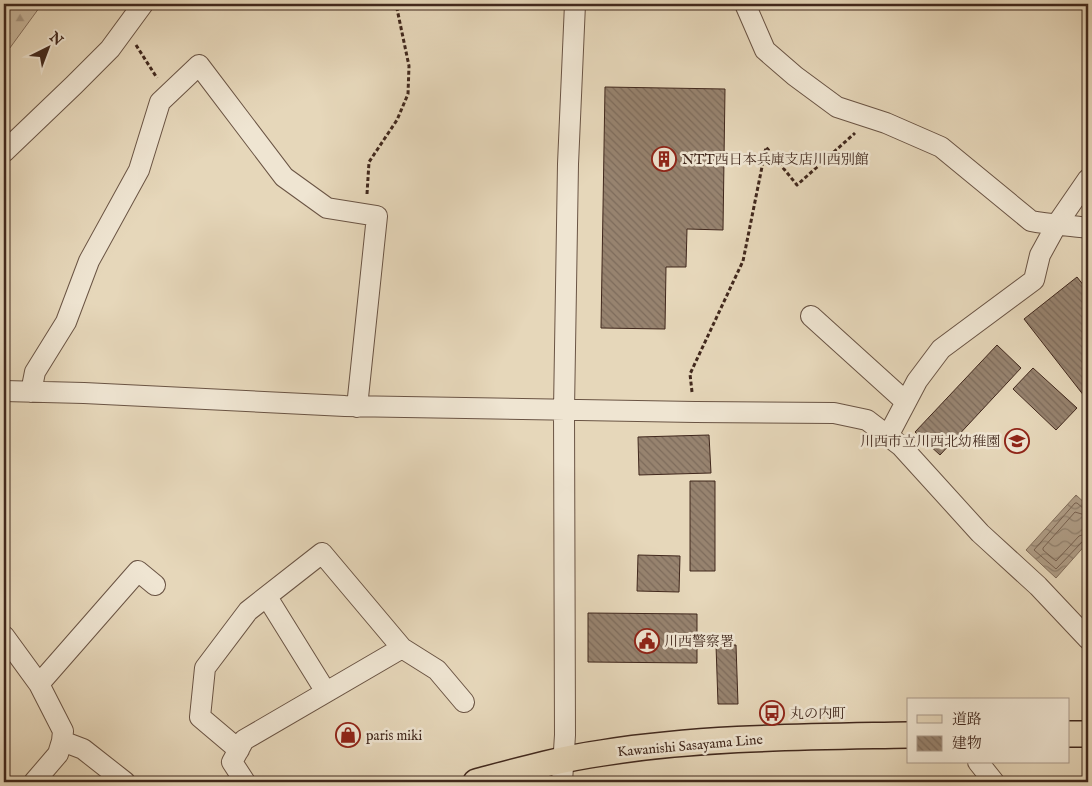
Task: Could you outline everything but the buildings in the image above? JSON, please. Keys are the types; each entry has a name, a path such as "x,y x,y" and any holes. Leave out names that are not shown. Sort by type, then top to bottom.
{"main road":[{"path":"1070,734 1088,734"},
{"name":"Kawanishi Sasayama Line","path":"476,782 563,771 602,753 696,742 907,735"}],"street":[{"path":"4,152 110,49 143,4"},
{"path":"563,771 565,735 564,410 568,164 575,4"},
{"path":"745,4 766,50 795,76 837,107 873,118 941,147 1031,221 1088,228"},
{"path":"31,392 35,372 66,322 89,261 139,170 160,102 200,64 284,177 327,208 377,216 357,407"},
{"path":"888,436 917,381 941,349 1034,280 1040,254 1057,224 1088,178"},
{"path":"811,316 906,402"},
{"path":"4,392 84,393 357,407 834,413 867,420 901,446 980,533 1038,586 1088,639"},
{"path":"239,750 200,717 205,668 248,611 322,553 402,648 437,670 464,702"},
{"path":"39,684 138,571 155,585"},
{"path":"267,597 326,692"},
{"path":"4,636 39,684 63,731 58,754 34,782"},
{"path":"245,782 232,762 244,740 402,648"},
{"path":"62,742 83,749 125,782"},
{"path":"980,764 994,782"}],"path":[{"path":"366,214 369,162 397,120 408,94 409,66 396,4"},
{"path":"125,28 168,95"},
{"path":"695,412 690,374 743,261 766,147 797,185 873,118"}],"green space":[{"path":"4,4 42,4 4,56"}],"water":[{"path":"1076,495 1088,506 1088,542 1056,578 1026,550"}],"place":[{"name":"NTT西日本兵庫支店川西別館","path":"664,159"},
{"name":"川西市立川西北幼稚園","path":"1017,441"},
{"name":"川西警察署","path":"647,641"},
{"name":"丸の内町","path":"772,713"},
{"name":"paris miki","path":"348,735"}]}
